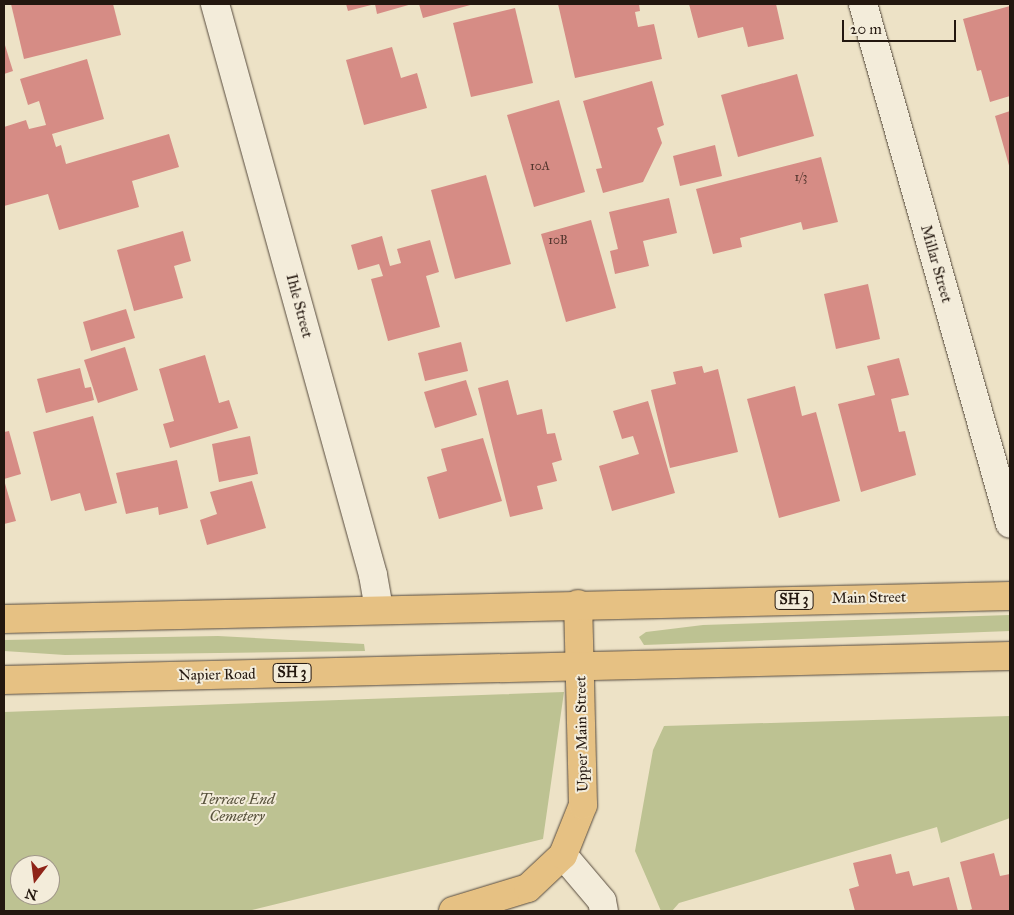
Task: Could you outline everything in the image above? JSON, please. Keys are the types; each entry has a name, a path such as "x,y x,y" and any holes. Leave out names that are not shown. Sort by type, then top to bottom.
{"main road":[{"name":"Main Street","path":"578,604 1010,596"},
{"name":"SH 3","path":"4,619 578,604"},
{"name":"Upper Main Street","path":"454,911 528,888 563,855 583,805 578,604"},
{"name":"SH 3","path":"581,666 1010,656"},
{"name":"Napier Road","path":"4,680 581,666"}],"street":[{"name":"Ihle Street","path":"215,4 373,575 379,609"},
{"name":"Millar Street","path":"863,4 1010,524"},
{"path":"563,855 602,901 604,911"}],"green space":[{"path":"1010,615 1010,631 644,645 639,637 646,632 703,625"},
{"path":"218,636 364,644 365,651 65,655 4,651 4,640"},
{"name":"Terrace End Cemetery","path":"564,692 543,839 248,911 4,911 4,712"},
{"path":"1010,716 1010,818 941,843 937,827 679,903 672,911 661,911 635,851 653,750 664,726"}],"building":[{"path":"11,4 113,4 121,35 24,59"},
{"path":"346,4 375,4 348,11"},
{"path":"375,4 412,4 377,14"},
{"path":"419,4 474,4 423,18"},
{"path":"558,4 639,4 640,11 635,12 638,27 654,24 662,59 575,78"},
{"path":"689,4 776,4 784,39 748,47 743,27 698,38"},
{"path":"1010,6 1010,96 990,102 981,70 977,71 963,19"},
{"path":"515,8 533,83 471,97 453,23"},
{"path":"4,42 13,71 4,74"},
{"path":"392,47 401,78 417,73 427,108 364,125 346,60"},
{"path":"87,59 104,119 52,134 56,147 61,145 66,164 169,134 179,167 132,181 139,207 59,230 48,194 4,206 4,127 26,120 29,129 46,125 39,101 28,105 20,79"},
{"path":"797,74 814,136 738,157 721,95"},
{"path":"652,81 664,125 657,128 662,143 643,182 603,193 596,169 602,168 583,101"},
{"path":"559,100 585,192 534,207 507,115"},
{"path":"1010,111 1010,169 995,116"},
{"path":"715,145 722,176 680,186 673,156"},
{"path":"821,157 838,222 803,230 801,222 740,238 742,247 713,254 696,189"},
{"path":"486,175 511,264 455,279 431,190"},
{"path":"669,198 677,233 643,241 649,266 615,274 610,251 618,249 609,212"},
{"path":"591,220 616,308 566,322 541,234"},
{"path":"183,231 191,261 174,266 183,298 134,311 117,250"},
{"path":"382,236 390,266 401,263 397,249 430,240 439,272 426,276 440,327 388,341 371,279 383,276 379,264 358,270 351,245"},
{"path":"868,284 880,339 836,349 824,294"},
{"path":"126,309 135,338 91,351 83,322"},
{"path":"461,342 468,371 425,381 418,353"},
{"path":"125,347 138,390 98,403 84,360"},
{"path":"205,355 219,403 229,400 238,428 170,448 163,424 174,421 159,369"},
{"path":"899,358 909,395 891,399 899,432 905,431 916,475 861,492 838,404 875,395 867,366"},
{"path":"702,366 704,373 718,369 738,452 670,468 651,390 676,384 673,372"},
{"path":"80,368 85,388 91,387 94,400 46,413 37,379"},
{"path":"466,380 477,415 435,428 424,392"},
{"path":"508,380 517,415 542,409 547,434 555,433 562,460 552,463 557,481 537,486 543,509 510,517 478,388"},
{"path":"795,386 802,416 816,412 840,501 779,518 747,399"},
{"path":"648,401 675,493 612,511 599,466 639,454 633,436 622,439 613,411"},
{"path":"93,416 117,503 85,511 80,493 51,501 33,432"},
{"path":"9,431 21,474 4,479 4,432"},
{"path":"250,436 258,474 219,482 212,444"},
{"path":"483,438 502,501 439,519 427,477 447,471 441,449"},
{"path":"177,460 188,508 159,515 158,507 126,514 116,473"},
{"path":"4,480 16,521 4,524"},
{"path":"252,481 266,528 207,545 200,520 217,514 210,492"},
{"path":"994,853 1000,876 1010,874 1010,911 967,911 972,909 960,862"},
{"path":"891,854 896,874 909,871 913,886 949,877 958,911 855,911 849,889 859,886 853,863"}]}
